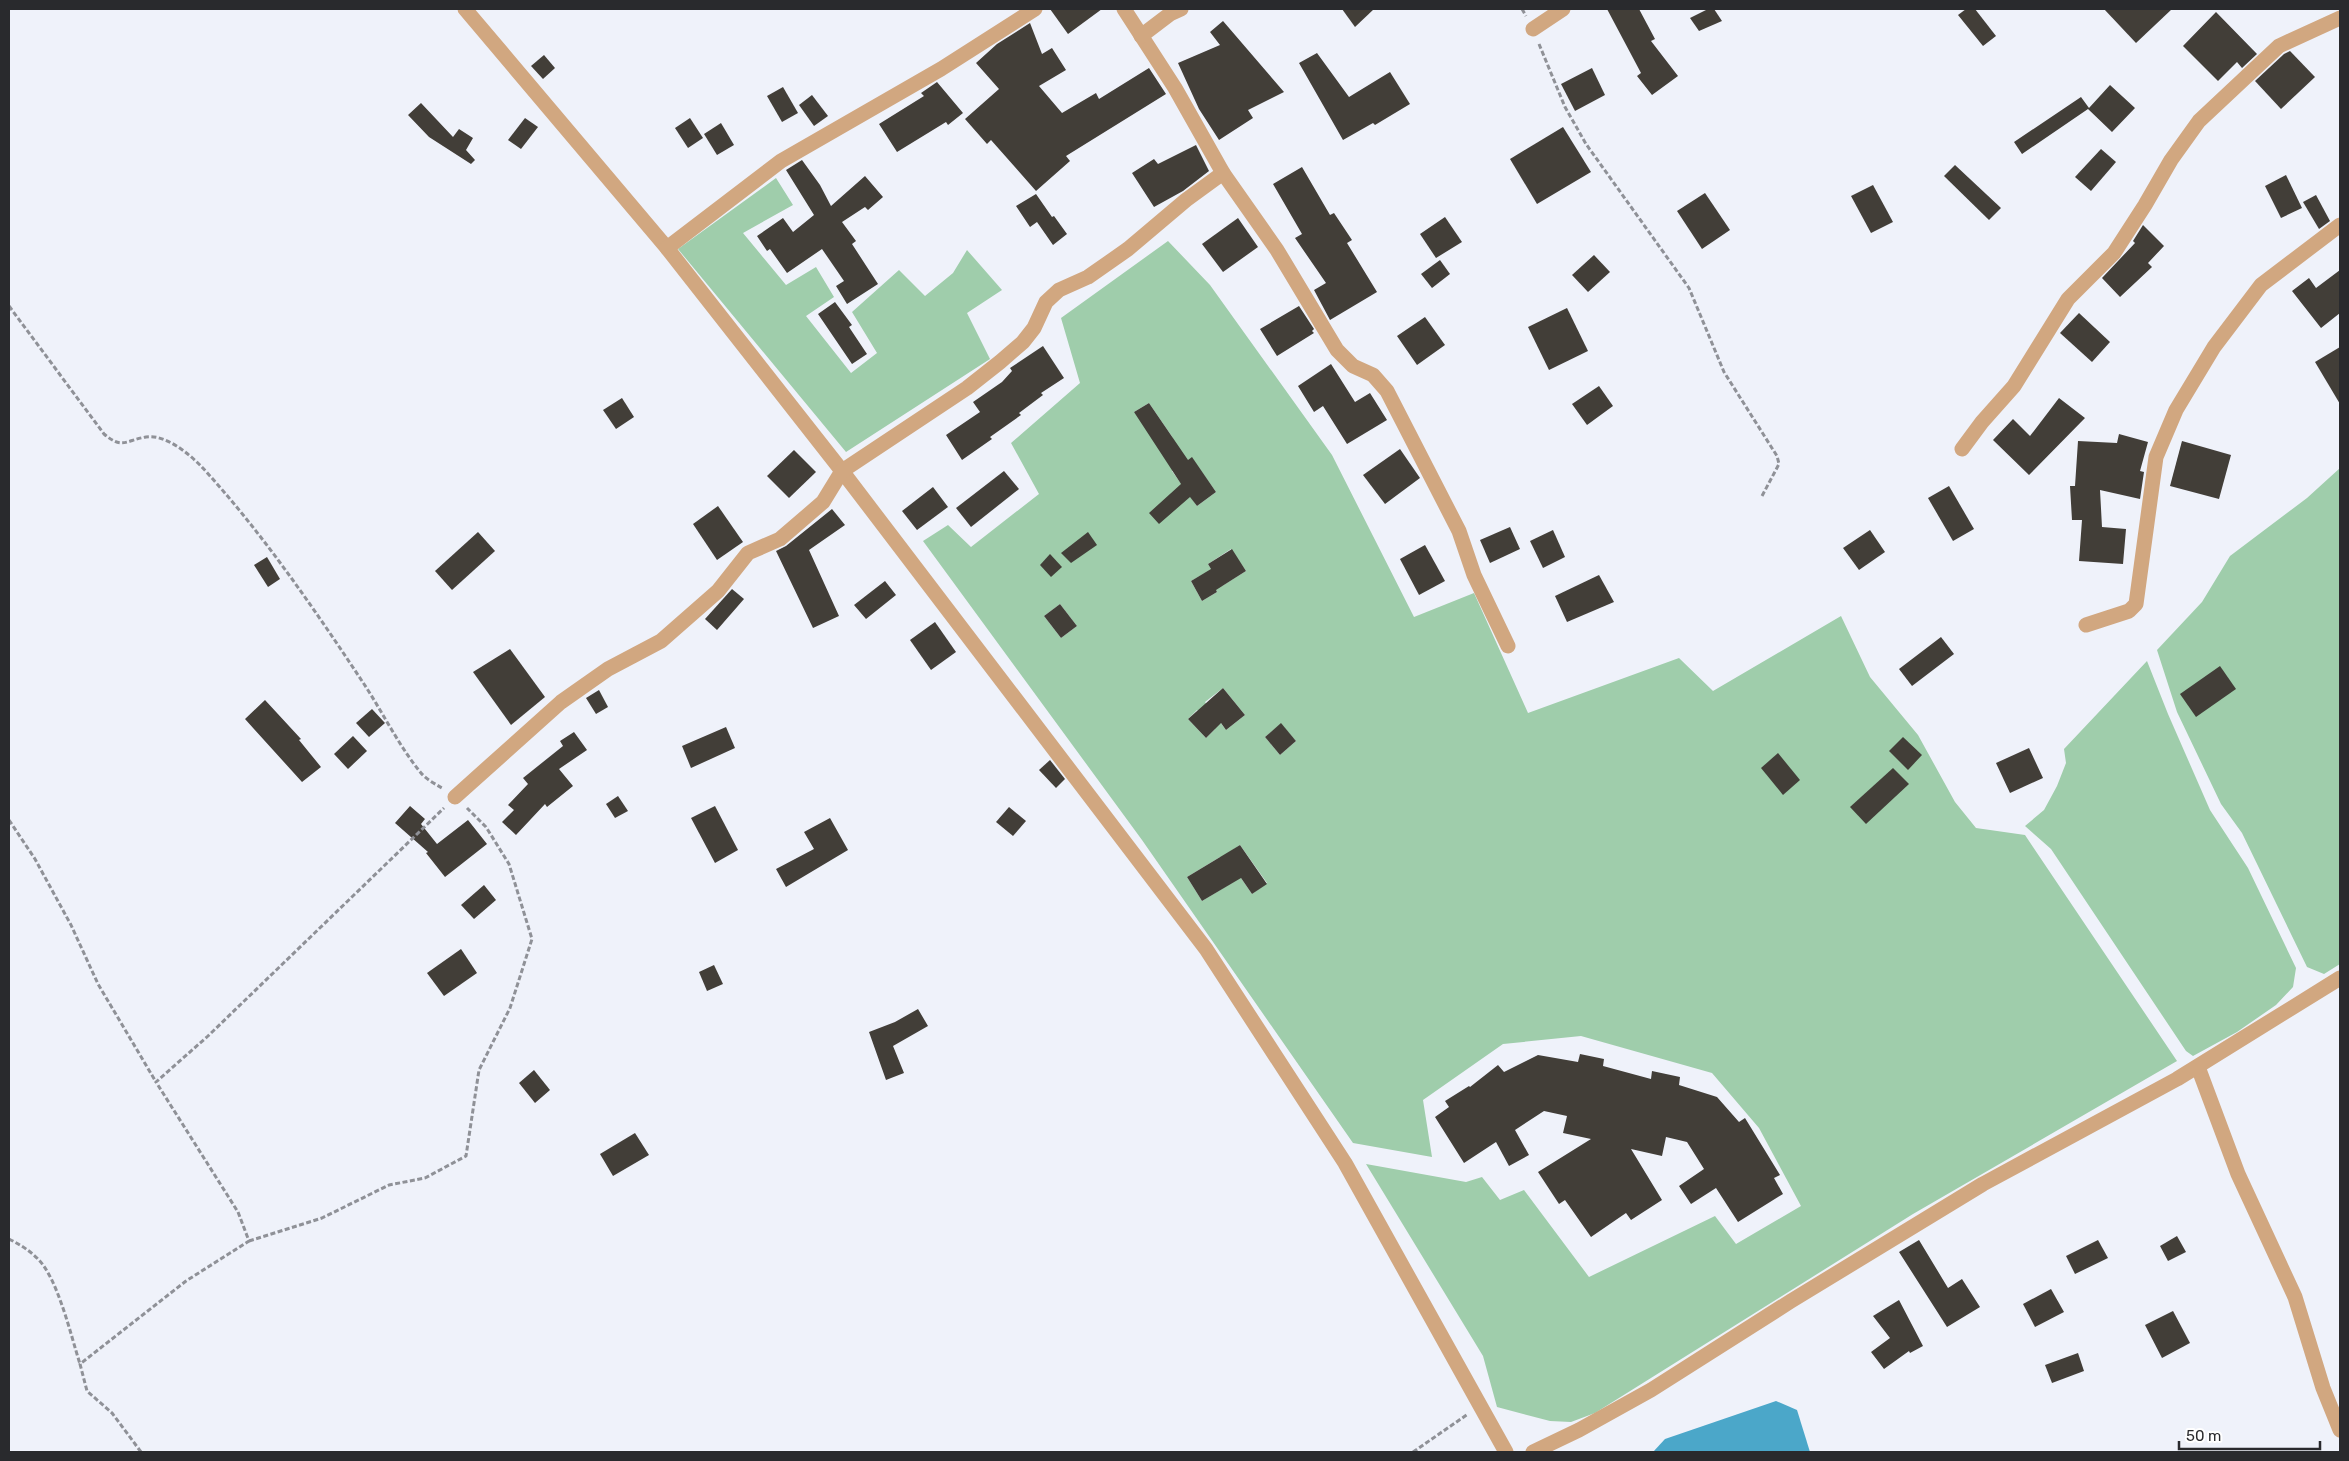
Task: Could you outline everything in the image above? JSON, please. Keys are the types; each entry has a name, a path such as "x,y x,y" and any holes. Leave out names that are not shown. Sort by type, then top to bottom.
{"street":[{"path":"465,9 667,248 842,471 1206,948 1345,1163 1506,1452"},
{"path":"667,248 781,161 941,70 1035,9"},
{"path":"1124,9 1175,88 1223,173 1277,250 1337,350 1353,366 1373,374 1386,390 1458,531 1474,575 1508,646"},
{"path":"1142,36 1170,14 1182,9"},
{"path":"1533,29 1563,9"},
{"path":"1962,449 1982,422 2014,386 2068,299 2114,253 2171,160 2199,121 2279,46 2340,18"},
{"path":"455,797 561,702 608,669 661,641 718,591 748,553 780,539 823,502 842,471 967,388 1000,362 1023,342 1034,328 1046,302 1059,290 1088,277 1128,249 1192,195 1223,173"},
{"path":"2086,625 2129,611 2136,604 2156,457 2176,410 2214,347 2261,285 2340,224"},
{"path":"1533,1452 1579,1430 1651,1390 1791,1301 1983,1184 2198,1067 2340,978"},
{"path":"2198,1067 2238,1174 2295,1297 2314,1352 2323,1388 2340,1430"}],"path":[{"path":"1522,9 1533,29 1564,107 1586,144 1689,288 1724,372 1778,456 1779,464 1762,496"},
{"path":"9,306 104,434 112,441 126,444 146,437 163,439 178,448 200,465 260,536 363,683 422,775 455,797 486,826 508,864 532,939 510,1008 479,1070 466,1156 425,1178 389,1186 322,1218 249,1241 186,1281 80,1364"},
{"path":"156,1082 215,1030 455,797"},
{"path":"9,820 71,925 98,984 156,1082 238,1212 249,1241"},
{"path":"9,1239 23,1246 39,1260 52,1281 80,1364 87,1391 112,1413 141,1452"},
{"path":"1413,1452 1472,1412 1470,1386"}],"green space":[{"path":"776,178 793,205 743,233 786,285 816,267 834,297 806,316 851,373 877,353 852,312 899,270 925,296 953,273 967,250 1002,290 967,313 990,359 846,452 678,249"},
{"path":"1168,241 1210,285 1332,455 1414,617 1474,593 1528,713 1679,658 1713,691 1841,616 1870,677 1918,735 1955,802 1976,828 2025,835 2177,1061 1913,1214 1595,1413 1571,1422 1550,1421 1497,1407 1483,1356 1366,1164 1466,1182 1482,1177 1500,1200 1524,1190 1589,1277 1715,1216 1736,1244 1801,1206 1759,1128 1712,1073 1581,1036 1503,1044 1423,1100 1432,1157 1353,1143 1142,840 923,541 948,525 971,547 1039,494 1011,443 1080,383 1061,318","holes":["1149,403 1173,438 1134,412","1192,458 1216,492 1197,506 1172,471","1231,549 1246,571 1222,586 1208,564","1205,573 1217,592 1202,601 1191,581","1060,604 1077,626 1061,638 1044,616","1223,688 1245,715 1226,730 1205,702","1197,710 1215,729 1206,738 1188,719","1281,724 1296,741 1280,755 1265,737","1240,845 1267,883 1252,894 1225,855","1220,857 1235,881 1202,901 1187,877"]},
{"path":"2340,468 2340,964 2324,974 2307,967 2242,833 2221,804 2177,712 2157,650 2202,602 2230,556 2307,498"},
{"path":"2147,661 2210,810 2248,868 2296,968 2293,987 2276,1005 2237,1032 2193,1056 2186,1051 2051,849 2025,826 2044,810 2057,786 2066,763 2064,749"}],"water":[{"path":"1776,1401 1797,1410 1810,1452 1653,1452 1665,1439"}],"building":[{"path":"1050,9 1102,9 1068,34"},
{"path":"1342,9 1374,9 1355,27"},
{"path":"1607,9 1639,9 1655,39 1651,41 1678,76 1652,95 1637,76 1641,73"},
{"path":"1708,9 1714,9 1722,21 1699,31 1690,18"},
{"path":"1966,9 1975,9 1996,36 1983,46 1958,15"},
{"path":"2104,9 2172,9 2136,43"},
{"path":"2216,12 2257,54 2242,68 2237,62 2218,81 2183,46"},
{"path":"1223,21 1284,92 1248,110 1253,118 1219,140 1199,109 1178,63 1220,45 1210,32"},
{"path":"1030,23 1042,54 1052,48 1066,70 1039,86 1062,113 1096,93 1099,99 1149,68 1166,94 1066,156 1070,161 1036,191 991,140 987,144 965,119 999,89 976,63 997,44"},
{"path":"2290,51 2315,77 2281,109 2255,81 2284,54"},
{"path":"1317,53 1349,97 1390,72 1410,104 1375,125 1373,123 1343,140 1299,63"},
{"path":"544,55 555,68 543,79 531,66"},
{"path":"1592,68 1605,95 1575,111 1561,84"},
{"path":"937,82 963,113 948,125 946,122 897,152 879,124 924,96 921,93"},
{"path":"2110,85 2135,108 2112,132 2088,109 2022,154 2014,142 2081,97 2089,108"},
{"path":"783,87 798,113 782,122 767,96"},
{"path":"812,95 828,116 814,126 799,105"},
{"path":"421,103 453,137 459,129 473,138 466,150 475,160 471,164 429,137 408,115"},
{"path":"525,118 538,127 521,149 508,140"},
{"path":"690,118 703,138 688,148 675,128"},
{"path":"721,123 734,145 717,155 704,134"},
{"path":"1563,127 1591,172 1537,204 1510,159"},
{"path":"1196,145 1209,171 1183,191 1154,207 1132,173 1154,159 1158,164"},
{"path":"2101,149 2116,162 2091,191 2075,177"},
{"path":"802,160 820,185 831,206 865,176 883,197 868,210 865,207 842,222 856,241 852,244 878,284 847,304 836,286 844,281 822,249 787,273 770,249 767,251 757,236 783,218 793,232 814,215 786,170"},
{"path":"1955,165 2001,208 1989,220 1944,176"},
{"path":"1302,167 1330,215 1334,213 1352,240 1347,243 1377,292 1330,320 1314,290 1326,283 1295,238 1302,234 1273,184"},
{"path":"2286,175 2302,208 2281,218 2265,186"},
{"path":"1873,185 1893,222 1871,233 1851,196"},
{"path":"1705,193 1730,230 1702,249 1677,211"},
{"path":"1036,194 1067,234 1053,245 1037,222 1030,227 1016,206"},
{"path":"2316,195 2330,221 2319,229 2303,202"},
{"path":"1445,217 1462,242 1436,258 1420,234"},
{"path":"1238,218 1258,247 1223,272 1202,244"},
{"path":"2143,225 2164,246 2148,263 2152,267 2120,297 2102,278 2135,243 2133,241"},
{"path":"1594,255 1610,272 1588,292 1572,275"},
{"path":"1440,260 1450,274 1432,288 1421,274"},
{"path":"2340,270 2340,313 2321,328 2292,291 2309,278 2316,288"},
{"path":"835,302 852,325 849,327 867,354 852,364 818,314"},
{"path":"1299,306 1314,329 1312,331 1314,333 1277,356 1260,329"},
{"path":"1567,308 1588,351 1549,370 1528,327"},
{"path":"2079,313 2110,342 2092,362 2060,333"},
{"path":"1425,317 1445,345 1417,365 1397,336"},
{"path":"1043,346 1064,378 1041,393 1043,395 1019,413 1021,415 962,460 946,435 980,412 973,402 1002,382 1012,371 1010,368"},
{"path":"2340,347 2340,404 2315,362"},
{"path":"1331,364 1355,402 1370,393 1387,420 1347,444 1323,406 1314,412 1298,386"},
{"path":"1599,386 1613,406 1587,425 1572,404"},
{"path":"622,398 634,417 616,429 603,410"},
{"path":"2059,398 2085,418 2029,475 1993,440 2013,419 2030,436"},
{"path":"1149,403 1188,460 1192,457 1216,492 1197,506 1190,497 1159,524 1149,513 1181,484 1134,412"},
{"path":"2119,434 2148,442 2140,471 2144,472 2140,499 2100,490 2102,527 2126,529 2123,564 2079,561 2082,520 2072,520 2070,486 2075,486 2078,441 2117,443"},
{"path":"2182,441 2231,455 2219,499 2170,486"},
{"path":"1400,449 1420,478 1385,504 1363,475"},
{"path":"794,450 816,472 789,498 767,476"},
{"path":"1004,471 1019,489 971,527 956,508"},
{"path":"1949,486 1974,529 1953,541 1928,498"},
{"path":"933,487 948,507 917,530 902,511"},
{"path":"718,506 743,542 717,560 693,524"},
{"path":"832,509 845,525 809,550 839,616 813,628 776,551 786,546"},
{"path":"1510,527 1520,549 1490,563 1480,540"},
{"path":"1553,530 1565,557 1543,568 1530,541"},
{"path":"1870,530 1885,552 1859,570 1843,548"},
{"path":"478,532 495,551 452,590 435,571"},
{"path":"1088,532 1097,545 1071,563 1061,553"},
{"path":"1425,545 1445,581 1419,595 1400,559"},
{"path":"1232,549 1246,571 1202,601 1191,581 1211,569 1208,564"},
{"path":"1050,554 1062,567 1051,577 1040,565"},
{"path":"267,557 280,579 268,587 254,565"},
{"path":"1599,575 1614,602 1567,622 1555,596"},
{"path":"885,581 896,595 866,619 854,605"},
{"path":"732,589 744,599 717,630 705,619"},
{"path":"1060,604 1077,626 1061,638 1044,616"},
{"path":"935,622 956,652 931,670 910,640"},
{"path":"1941,637 1954,654 1912,686 1899,669"},
{"path":"510,649 545,697 511,725 473,672"},
{"path":"2220,666 2236,689 2196,717 2180,694"},
{"path":"1223,688 1245,715 1226,730 1221,723 1206,738 1188,719"},
{"path":"599,690 608,707 596,714 586,698"},
{"path":"265,700 301,739 299,740 321,767 302,782 245,719"},
{"path":"372,709 385,723 369,737 356,723"},
{"path":"1281,723 1296,741 1280,755 1265,737"},
{"path":"726,727 735,748 691,768 682,746"},
{"path":"574,732 587,750 559,769 573,786 547,807 545,804 516,835 502,822 514,810 508,805 528,784 523,778 563,746 560,741"},
{"path":"353,736 367,751 348,769 334,754"},
{"path":"1903,737 1922,755 1908,770 1889,751"},
{"path":"2029,748 2043,778 2010,793 1996,763"},
{"path":"1778,753 1800,780 1783,795 1761,768"},
{"path":"1050,760 1065,779 1056,788 1039,770"},
{"path":"1893,768 1909,784 1866,824 1850,807"},
{"path":"618,796 628,811 615,818 606,804"},
{"path":"410,806 425,819 421,824 437,844 468,820 487,844 445,877 426,853 428,852 395,823"},
{"path":"715,806 738,850 715,863 691,818"},
{"path":"1009,807 1026,821 1013,836 996,822"},
{"path":"830,818 848,850 786,887 776,869 814,849 804,832"},
{"path":"1240,845 1267,884 1252,894 1241,878 1202,901 1187,877"},
{"path":"484,885 496,900 474,919 461,905"},
{"path":"461,949 477,973 444,996 427,973"},
{"path":"714,965 723,984 707,991 699,972"},
{"path":"918,1009 928,1026 893,1046 904,1073 886,1080 869,1032 895,1022"},
{"path":"1580,1054 1604,1059 1603,1066 1651,1079 1652,1071 1680,1077 1679,1085 1717,1097 1739,1122 1745,1118 1780,1175 1774,1178 1783,1194 1738,1222 1716,1188 1691,1204 1679,1186 1704,1169 1687,1142 1666,1137 1662,1156 1631,1149 1662,1200 1631,1220 1626,1213 1591,1237 1565,1200 1559,1204 1538,1172 1591,1139 1563,1133 1567,1116 1544,1111 1515,1130 1529,1155 1509,1166 1496,1142 1464,1163 1435,1117 1449,1107 1445,1101 1470,1087 1498,1065 1504,1072 1538,1055 1578,1062"},
{"path":"534,1070 550,1090 535,1103 519,1083"},
{"path":"635,1133 649,1155 613,1176 600,1154"},
{"path":"2177,1236 2186,1252 2168,1261 2160,1246"},
{"path":"1919,1240 1948,1288 1962,1279 1980,1307 1947,1327 1899,1252"},
{"path":"2098,1240 2108,1258 2075,1274 2066,1256"},
{"path":"2051,1289 2064,1312 2035,1327 2023,1304"},
{"path":"1899,1300 1923,1346 1910,1353 1909,1351 1884,1369 1871,1352 1890,1338 1873,1316"},
{"path":"2173,1311 2190,1343 2162,1358 2145,1325"},
{"path":"2078,1353 2084,1371 2052,1383 2045,1365"}]}
